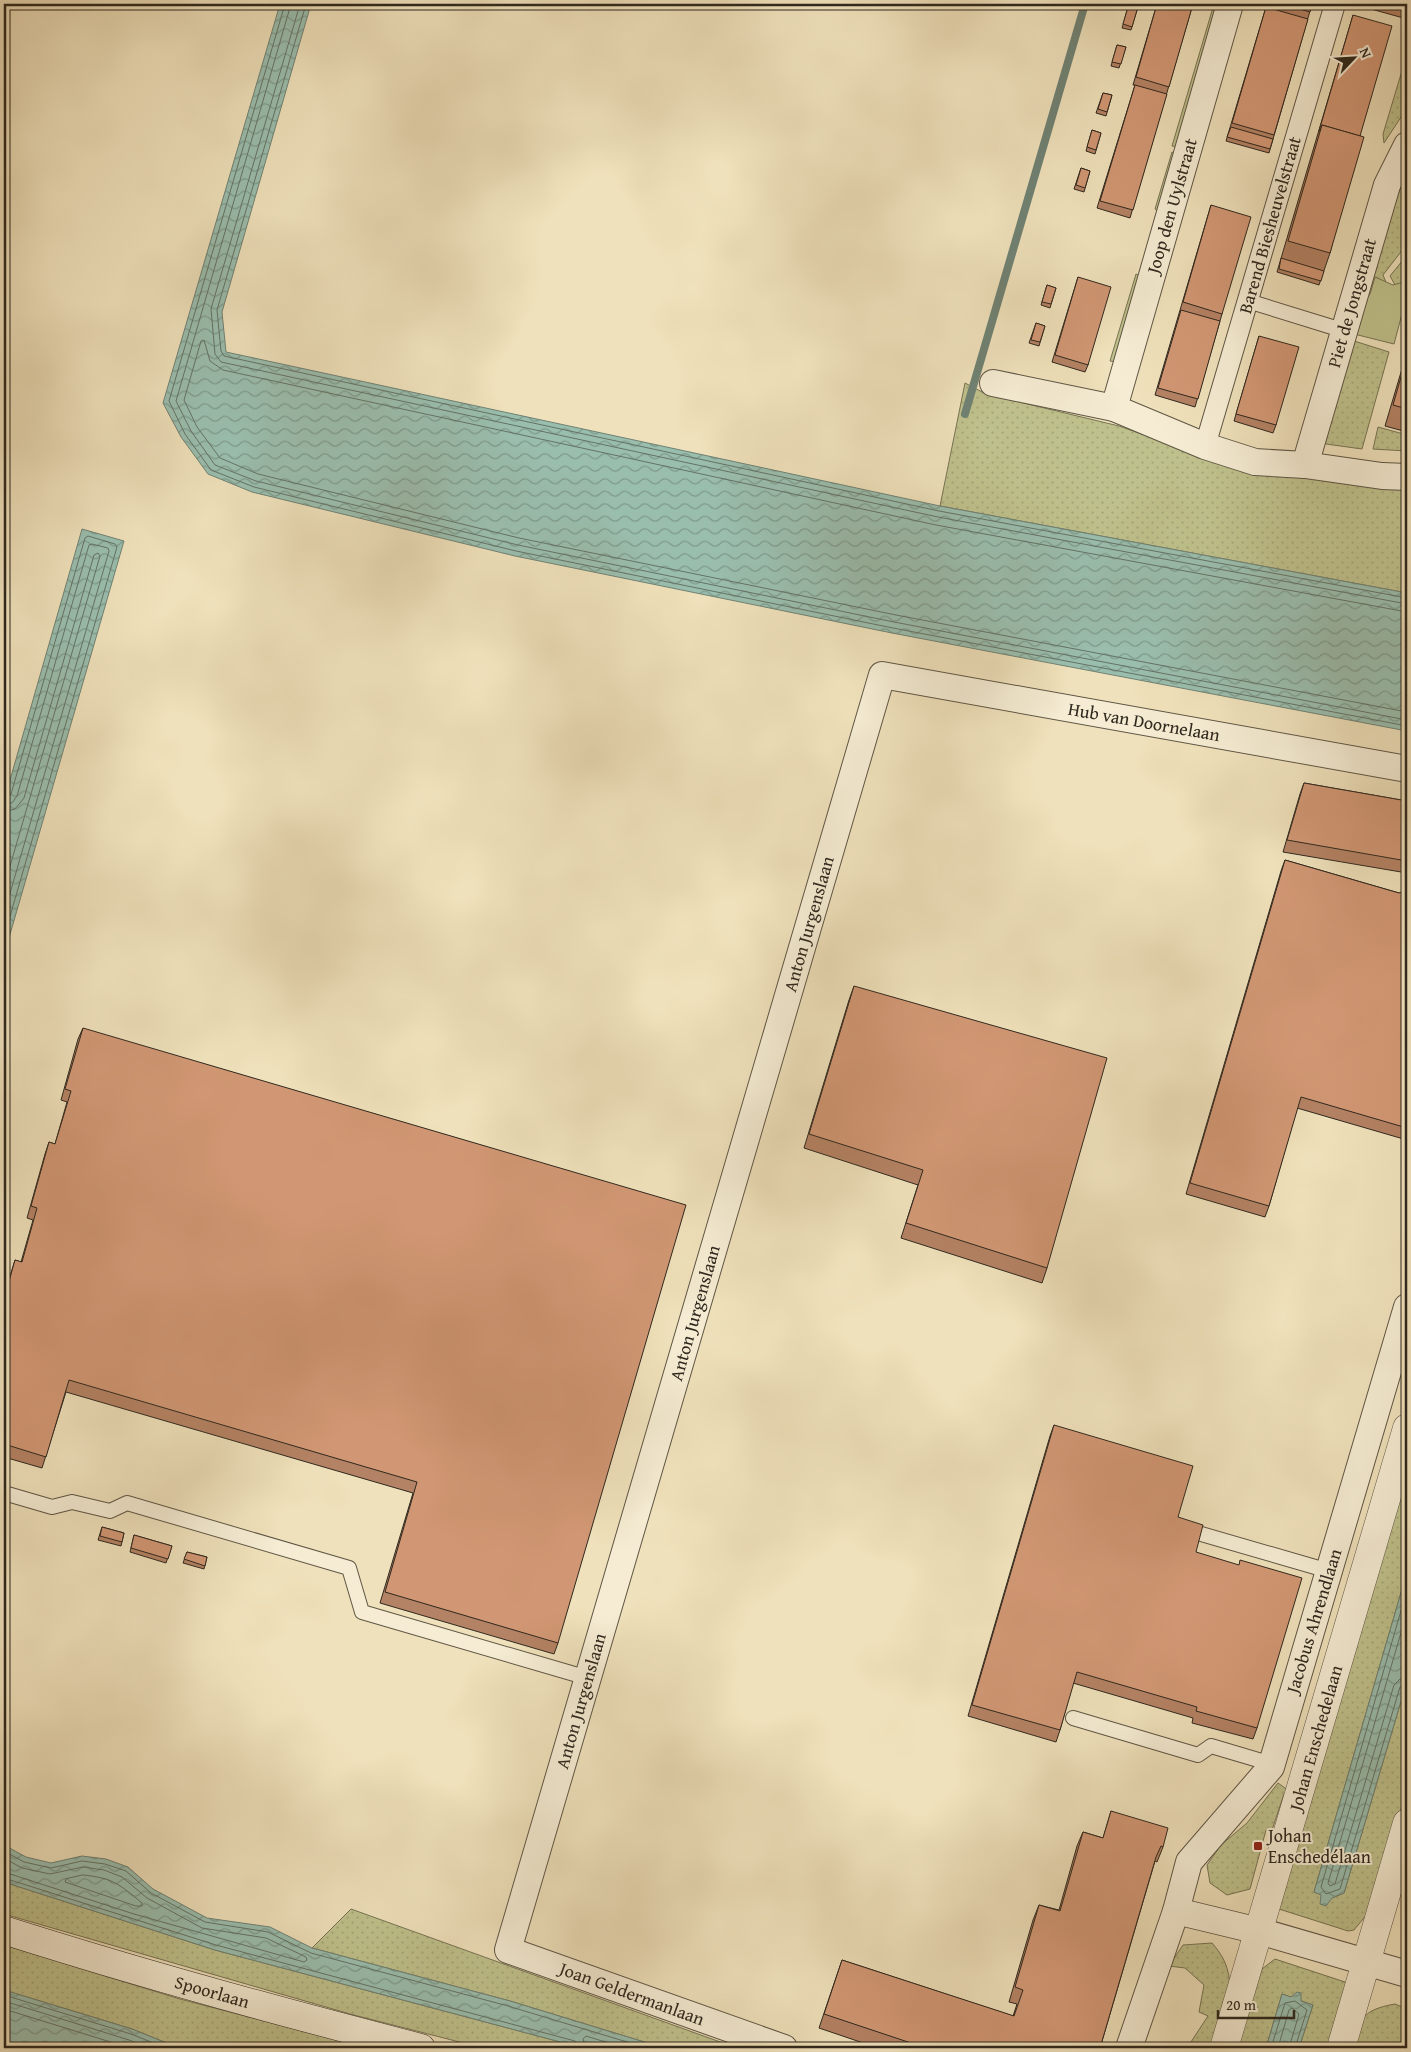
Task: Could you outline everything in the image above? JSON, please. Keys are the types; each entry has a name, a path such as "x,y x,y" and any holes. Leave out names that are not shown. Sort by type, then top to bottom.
{"street":[{"name":"Joop den Uylstraat","path":"1114,408 1230,4"},
{"name":"Barend Biesheuvelstraat","path":"1205,446 1336,4"},
{"name":"Piet de Jongstraat","path":"1305,465 1387,185 1407,145"},
{"path":"992,384 1114,408 1205,446 1255,462 1305,465 1382,476 1407,477"},
{"name":"Hub van Doornelaan","path":"882,675 1407,769"},
{"name":"Anton Jurgenslaan","path":"508,1950 882,675"},
{"name":"Jacobus Ahrendlaan","path":"1129,2048 1176,1910 1190,1862 1235,1811 1272,1764 1407,1307"},
{"name":"Johan Enschedelaan","path":"1224,2048 1407,1428"},
{"path":"1341,2048 1407,1824"},
{"path":"1176,1910 1259,1931 1407,1974"},
{"name":"Spoorlaan","path":"4,1930 264,2007 421,2048"},
{"name":"Joan Geldermanlaan","path":"508,1950 784,2048"}],"lane":[{"path":"1248,301 1344,330"},
{"path":"4,1493 52,1507 72,1502 110,1511 127,1503 349,1568 362,1612 588,1678"},
{"path":"1183,1528 1329,1571"},
{"path":"1073,1718 1198,1755 1211,1746 1272,1764"}],"green space":[{"path":"1214,4 1221,4 1179,147 1172,146"},
{"path":"1407,54 1407,108 1384,143 1383,134"},
{"path":"1172,152 1177,154 1161,213 1155,209"},
{"path":"1401,186 1407,187 1407,244 1383,275 1390,292 1388,299 1366,291"},
{"path":"1407,255 1407,297 1405,303 1394,299 1399,292 1390,276"},
{"path":"1136,274 1142,277 1117,362 1110,361"},
{"path":"1375,277 1393,285 1407,281 1407,295 1394,344 1354,334 1362,304 1370,294"},
{"path":"1351,340 1389,352 1362,449 1326,444 1322,436"},
{"path":"965,383 986,394 1119,426 1217,461 1407,490 1407,593 940,506"},
{"path":"1378,427 1407,435 1407,451 1373,449"},
{"path":"1407,1453 1407,1572 1314,1892 1332,1898 1344,1893 1407,1681 1407,1788 1373,1907 1354,1930 1348,1931 1279,1909"},
{"path":"1278,1783 1292,1793 1284,1794 1272,1830 1266,1830 1250,1889 1227,1895 1210,1883 1207,1865 1221,1845 1247,1823"},
{"path":"4,1882 215,1950 583,2048 483,2048 350,2014 4,1914"},
{"path":"351,1909 737,2048 664,2048 510,2001 312,1948"},
{"path":"1212,1943 1227,1968 1229,1994 1227,2007 1215,2048 1187,2048 1208,2016 1199,2012 1204,1985 1185,1968 1169,1966 1183,1945"},
{"path":"4,1945 180,1999 367,2048 179,2048 132,2029 4,1990"},
{"path":"1275,1959 1345,1982 1349,1990 1331,2048 1299,2048 1313,2005 1282,1994 1266,2048 1236,2048 1262,1969"},
{"path":"1395,2004 1407,2009 1407,2048 1350,2048 1364,2017 1375,2009"}],"water":[{"path":"280,4 311,4 222,312 226,352 940,506 1407,593 1407,731 892,633 515,556 252,492 208,474 181,437 163,403"},
{"path":"82,529 124,541 4,955 4,801"},
{"path":"1407,1572 1407,1681 1344,1893 1332,1898 1326,1906 1320,1904 1321,1895 1314,1892"},
{"path":"4,1845 26,1857 51,1863 82,1856 106,1859 128,1867 153,1889 207,1918 270,1927 312,1948 510,2001 664,2048 583,2048 215,1950 4,1882"},
{"path":"4,1990 132,2029 179,2048 4,2048"},
{"path":"1297,1992 1301,1993 1301,2001 1313,2005 1299,2048 1266,2048 1282,1994 1291,1997"}],"building":[{"path":"1157,4 1193,4 1169,87 1136,77"},
{"path":"1283,4 1312,4 1310,12"},
{"path":"1128,7 1137,10 1132,27 1123,24"},
{"path":"1266,7 1308,19 1274,135 1232,123"},
{"path":"1353,15 1392,26 1360,136 1322,125 1319,131"},
{"path":"1117,45 1126,47 1121,64 1112,62"},
{"path":"1135,85 1167,94 1133,210 1100,201"},
{"path":"1103,93 1112,95 1107,112 1098,109"},
{"path":"1322,125 1364,137 1330,253 1288,241"},
{"path":"1231,127 1273,139 1270,149 1227,137"},
{"path":"1092,130 1101,133 1096,150 1087,147"},
{"path":"1081,168 1090,171 1085,188 1076,185"},
{"path":"1211,205 1251,217 1222,314 1183,302"},
{"path":"1281,258 1324,271 1321,281 1279,269"},
{"path":"1078,277 1111,287 1088,365 1055,355"},
{"path":"1047,285 1056,288 1051,304 1042,302"},
{"path":"1181,310 1220,321 1198,399 1158,388"},
{"path":"1036,323 1045,326 1040,342 1031,340"},
{"path":"1259,336 1299,347 1276,425 1236,414"},
{"path":"1407,356 1407,409 1393,405"},
{"path":"1304,783 1407,801 1407,861 1287,840"},
{"path":"1285,860 1399,893 1402,892 1407,873 1407,1128 1301,1097 1269,1206 1190,1183"},
{"path":"854,986 1107,1058 1047,1268 906,1223 923,1170 809,1134"},
{"path":"83,1028 686,1205 558,1643 385,1592 417,1482 69,1380 46,1457 4,1444 4,1299 15,1260 22,1262 37,1208 31,1206 49,1142 55,1144 71,1091 65,1089"},
{"path":"1054,1425 1193,1466 1178,1517 1203,1525 1196,1552 1239,1565 1240,1560 1302,1578 1257,1728 1196,1711 1197,1707 1077,1672 1060,1730 972,1705"},
{"path":"102,1527 124,1533 122,1542 100,1536"},
{"path":"134,1535 172,1546 168,1559 131,1548"},
{"path":"187,1552 207,1557 205,1566 184,1559"},
{"path":"1111,1811 1168,1828 1163,1847 1161,1846 1156,1857 1100,2048 926,2048 824,2014 842,1960 1014,2016 1023,1990 1015,1987 1039,1905 1060,1911 1083,1832 1103,1838"}],"waterway":[{"path":"965,414 1085,4"}],"place":[{"name":"Johan Enschedélaan","path":"1258,1846"}]}
